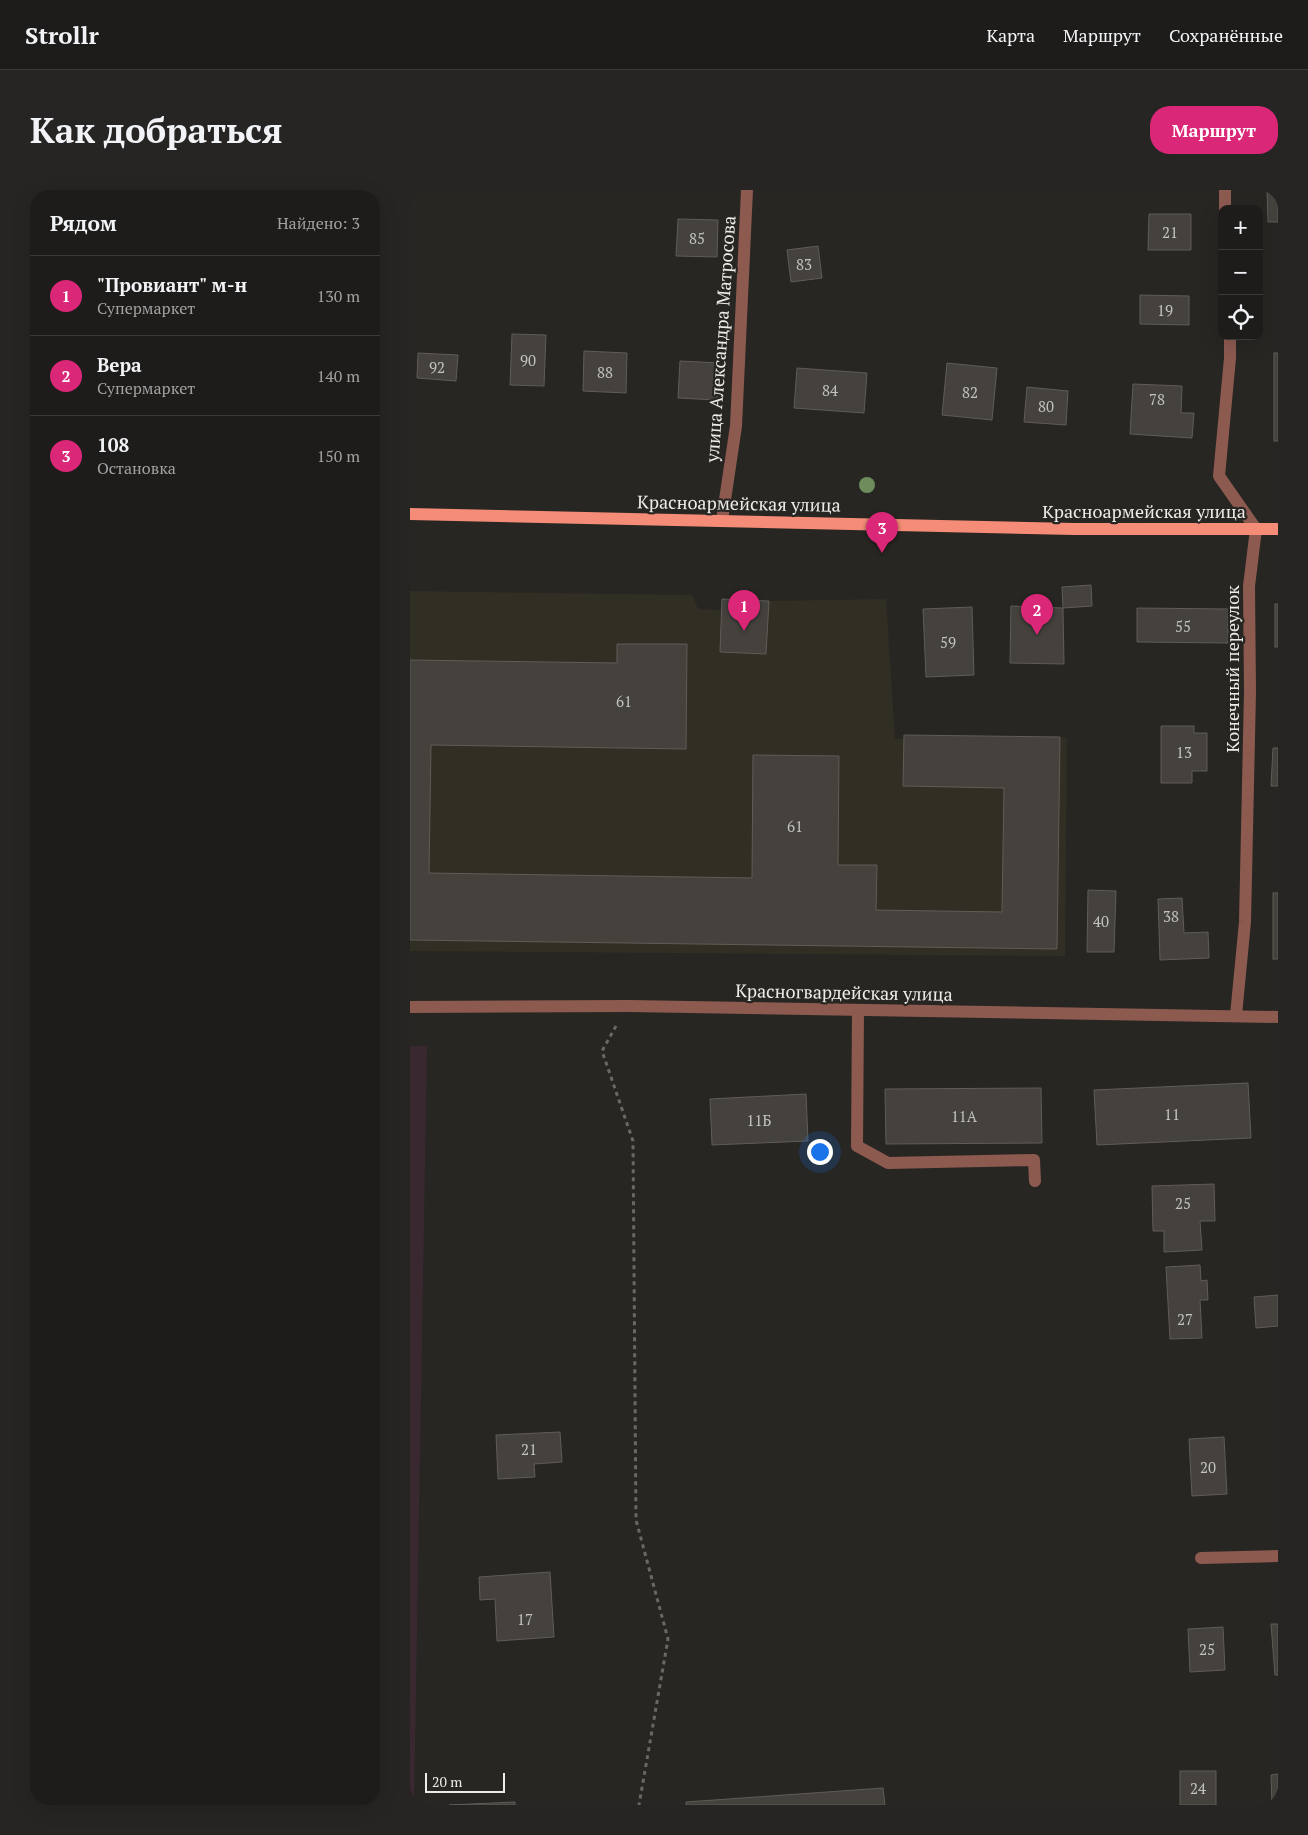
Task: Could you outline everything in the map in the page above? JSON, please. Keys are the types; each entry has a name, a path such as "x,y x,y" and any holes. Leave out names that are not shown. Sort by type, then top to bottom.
{"main road":[{"name":"Красноармейская улица","path":"410,514 1074,529 1278,530"}],"street":[{"name":"улица Александра Матросова","path":"722,520 736,426 747,190"},
{"path":"1225,190 1225,205"},
{"path":"1230,340 1219,476 1256,529"},
{"name":"Конечный переулок","path":"1236,1015 1245,922 1250,692 1249,586 1256,529"},
{"name":"Красногвардейская улица","path":"410,1007 629,1006 1278,1017"},
{"path":"858,1011 857,1146 888,1163 1034,1160 1035,1181"},
{"path":"1201,1558 1278,1556"}],"path":[{"path":"629,1006 602,1051 633,1141 636,1520 668,1639 639,1805"}],"shaded area":[{"path":"410,591 692,595 698,609 721,610 720,652 766,654 769,601 886,599 895,739 1067,738 1065,956 410,951"},
{"path":"410,1046 427,1046 414,1805 410,1805"}],"building":[{"path":"1267,190 1278,190 1278,222 1268,222"},
{"path":"1149,214 1191,214 1191,250 1148,250"},
{"path":"678,219 718,220 717,257 676,256"},
{"path":"818,246 822,278 791,282 787,250"},
{"path":"1140,295 1189,296 1189,325 1140,324"},
{"path":"512,334 546,335 544,386 510,385"},
{"path":"584,351 627,353 626,393 583,391"},
{"path":"418,353 458,355 456,381 417,378"},
{"path":"1274,353 1278,353 1278,441 1274,441"},
{"path":"680,361 720,363 717,400 678,398"},
{"path":"947,363 997,368 992,420 942,415"},
{"path":"797,368 867,373 864,413 794,408"},
{"path":"1133,384 1182,386 1181,413 1194,413 1192,438 1130,434"},
{"path":"1027,387 1068,391 1066,425 1024,422"},
{"path":"1091,585 1092,606 1063,608 1062,587"},
{"path":"722,599 769,601 766,654 720,652"},
{"path":"1275,604 1278,604 1278,647 1275,647"},
{"path":"1011,606 1063,608 1064,664 1010,663"},
{"path":"972,607 974,675 926,677 923,609"},
{"path":"1137,608 1228,609 1228,643 1137,642"},
{"path":"617,644 687,644 686,749 431,745 429,873 752,878 753,755 839,756 838,865 877,865 876,910 1002,912 1004,788 903,786 904,735 1060,737 1057,949 410,940 410,660 617,663"},
{"path":"1161,726 1194,726 1194,733 1207,733 1207,771 1192,771 1192,783 1161,783"},
{"path":"1273,748 1278,748 1278,786 1271,786"},
{"path":"1088,890 1116,891 1114,952 1087,952"},
{"path":"1273,893 1278,893 1278,959 1273,959"},
{"path":"1182,898 1184,933 1208,932 1209,958 1160,960 1158,899"},
{"path":"1248,1083 1251,1138 1097,1145 1094,1090"},
{"path":"1041,1088 1042,1143 886,1144 885,1089"},
{"path":"806,1094 808,1141 712,1145 710,1099"},
{"path":"1214,1184 1215,1221 1200,1221 1202,1250 1164,1252 1164,1231 1153,1231 1152,1186"},
{"path":"1200,1265 1201,1281 1207,1280 1208,1300 1200,1300 1202,1338 1170,1339 1166,1267"},
{"path":"1278,1295 1278,1326 1256,1328 1254,1297"},
{"path":"560,1432 562,1462 534,1464 535,1477 498,1479 496,1435"},
{"path":"1224,1437 1227,1494 1192,1496 1189,1439"},
{"path":"550,1572 554,1637 497,1641 495,1599 480,1600 479,1577"},
{"path":"1271,1624 1278,1624 1278,1675 1275,1675"},
{"path":"1223,1627 1225,1670 1190,1672 1188,1629"},
{"path":"1180,1771 1216,1771 1216,1805 1180,1805"},
{"path":"1278,1774 1278,1805 1272,1805 1271,1775"},
{"path":"883,1788 885,1805 686,1805 686,1802"},
{"path":"515,1802 515,1805 449,1805"}],"place":[{"name":"108","path":"882,553"},
{"name":"\"Провиант\" м-н","path":"744,631"},
{"name":"Вера","path":"1037,635"}]}
